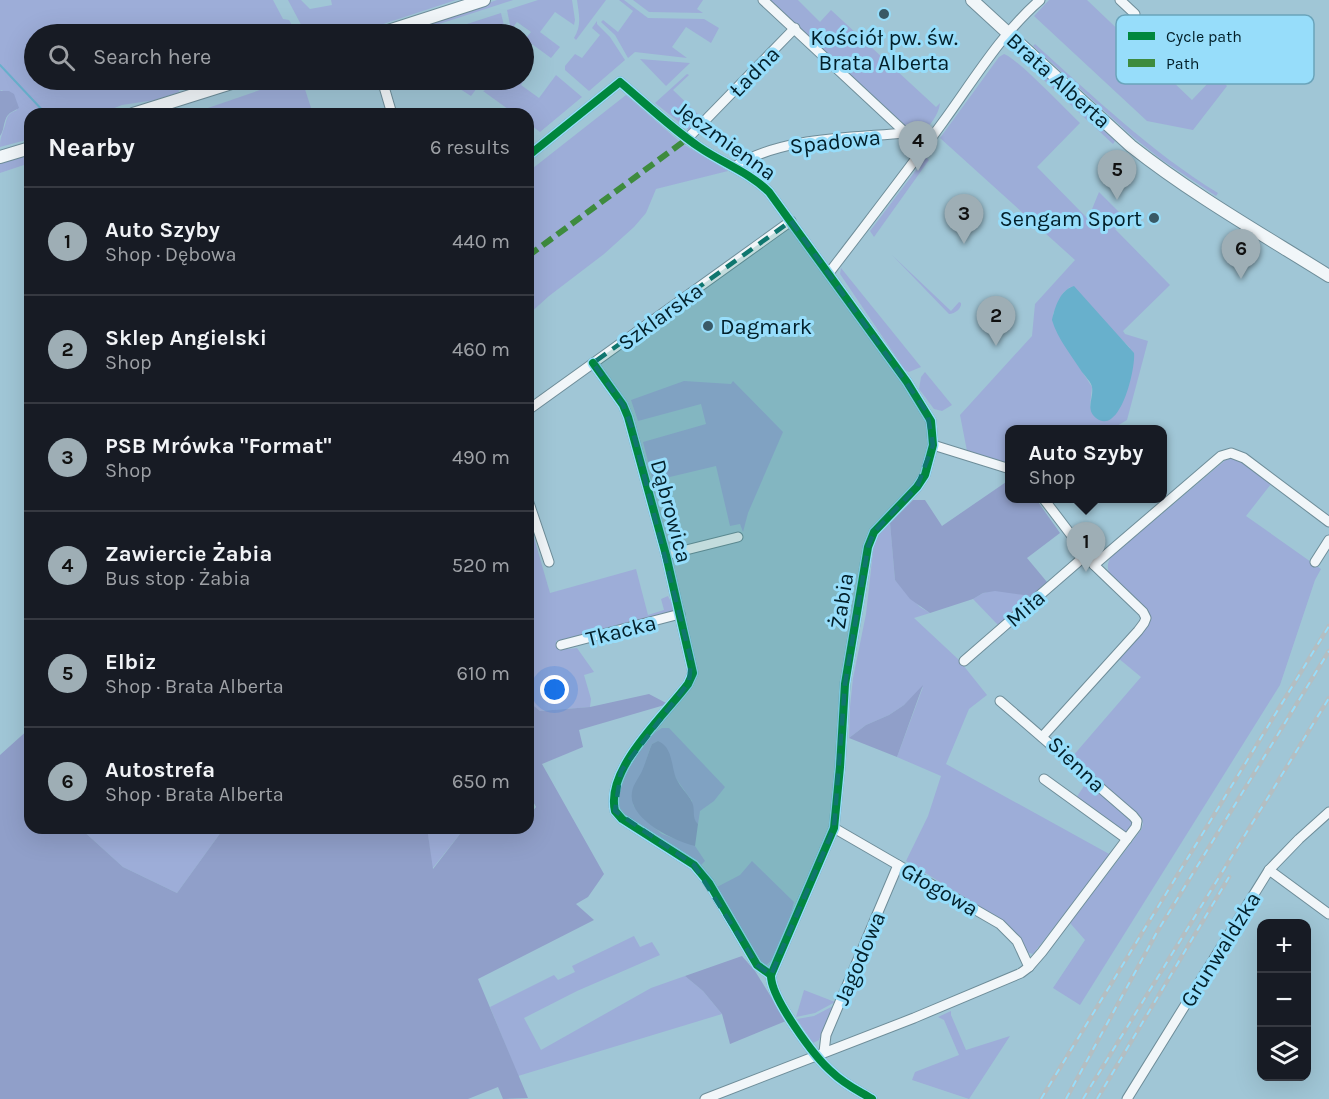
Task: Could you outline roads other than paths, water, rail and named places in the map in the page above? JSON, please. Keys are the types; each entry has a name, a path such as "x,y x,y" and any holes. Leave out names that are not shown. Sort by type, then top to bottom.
{"street":[{"path":"410,24 484,0"},
{"path":"763,0 923,149"},
{"name":"Brata Alberta","path":"972,0 1131,146 1190,190 1329,276"},
{"path":"829,273 1007,34 1040,0"},
{"path":"1120,0 1135,14"},
{"name":"Ładna","path":"687,139 795,28"},
{"name":"Jęczmienna","path":"534,151 620,82 687,139 762,185 775,199 829,273"},
{"path":"152,108 209,90"},
{"path":"385,90 390,108"},
{"name":"Spadowa","path":"734,167 753,156 781,146 905,133"},
{"path":"0,157 24,150"},
{"name":"Szklarska","path":"534,406 790,221"},
{"name":"Żabia","path":"771,975 834,828 845,684 868,547 873,532 917,488 925,475 933,446 933,429 927,412 829,273"},
{"name":"Dąbrowica","path":"593,363 623,405 628,417 666,555 691,660 691,680 621,771 615,790 614,807 622,819 690,861 709,883 757,965 771,975"},
{"path":"933,446 1005,468"},
{"path":"1167,502 1228,453 1236,454 1329,522"},
{"path":"1047,503 1094,565 1165,503"},
{"path":"534,518 549,562"},
{"path":"666,555 738,537"},
{"path":"1315,562 1329,540"},
{"name":"Miła","path":"964,661 1086,555"},
{"name":"Sienna","path":"705,1099 978,992 1029,968 1127,839 1137,824 1136,818 1042,737 1145,621 1143,612 1094,565"},
{"name":"Tkacka","path":"561,645 680,614"},
{"path":"1000,701 1042,737"},
{"path":"1044,779 1127,839"},
{"name":"Grunwaldzka","path":"1126,1099 1269,870 1329,812"},
{"name":"Głogowa","path":"834,828 1000,924 1017,941 1029,968"},
{"name":"Jagodowa","path":"819,1054 898,865"},
{"path":"1269,870 1329,914"},
{"path":"771,975 773,989 833,1074 872,1099"}],"waterway":[{"path":"0,65 40,108"}],"railway":[{"path":"1041,1099 1329,626"},
{"path":"1066,1099 1157,932 1329,651"},
{"path":"1083,1099 1329,698"},
{"path":"1097,1099 1229,877"}],"place":[{"name":"Kościół pw. św. Brata Alberta","path":"884,14"},
{"name":"Zawiercie Żabia","path":"918,171"},
{"name":"Elbiz","path":"1117,200"},
{"name":"Sengam Sport","path":"1154,218"},
{"name":"PSB Mrówka \"Format\"","path":"964,244"},
{"name":"Autostrefa","path":"1241,279"},
{"name":"Dagmark","path":"708,326"},
{"name":"Sklep Angielski","path":"996,346"},
{"name":"Auto Szyby","path":"1086,572"}]}
